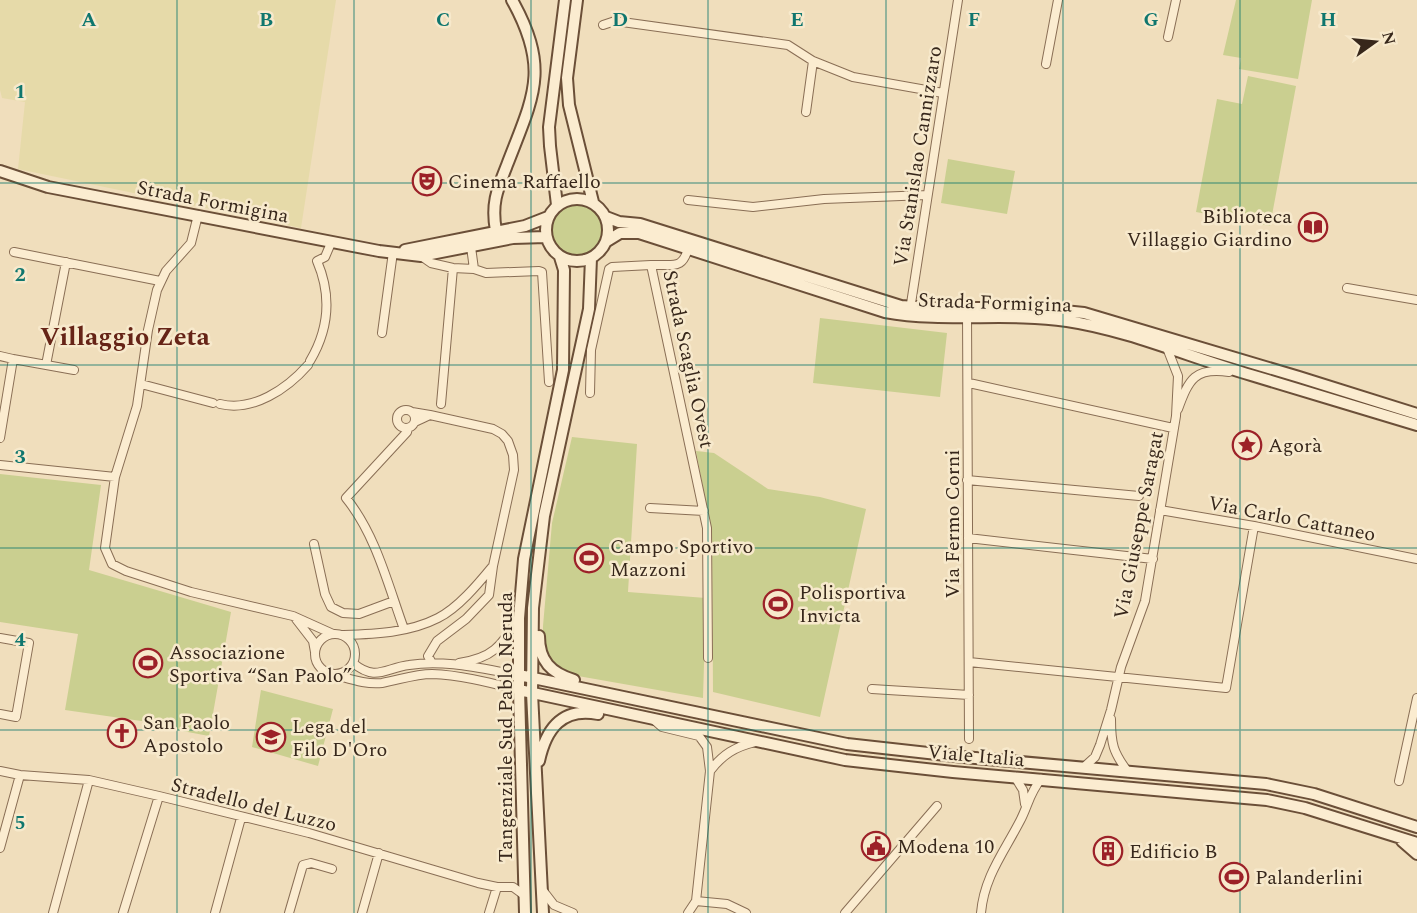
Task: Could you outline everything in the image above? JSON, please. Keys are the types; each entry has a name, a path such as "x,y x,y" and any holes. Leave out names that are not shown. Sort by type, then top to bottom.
{"main road":[{"path":"496,236 493,214 495,198 529,109 536,72 530,36 512,0"},
{"path":"557,205 549,127 565,0"},
{"path":"577,0 567,90 593,202"},
{"name":"Strada Formigina","path":"0,171 48,187 331,243 393,252 471,247 548,217"},
{"path":"575,198 593,202 606,217 607,241 598,254 591,258 570,261 560,257 551,248 546,237 548,217 557,205 575,198"},
{"name":"Strada Formigina","path":"606,217 620,222 640,224 689,244 885,312 967,313 1119,325 1299,376 1417,414"},
{"name":"Strada Formigina","path":"607,241 620,233 633,232 689,244"},
{"name":"Strada Formigina","path":"420,251 496,236 546,237"},
{"name":"Tangenziale Sud Pablo Neruda","path":"525,913 519,618 524,559 563,370 564,270 560,257"},
{"name":"Tangenziale Sud Pablo Neruda","path":"543,913 532,693 533,608 544,516 589,309 591,258"},
{"name":"Strada Formigina","path":"1119,325 1167,348 1417,424"},
{"path":"533,608 542,654 548,665 559,675 621,690 655,703"},
{"path":"519,675 655,703"},
{"name":"Viale Italia","path":"519,690 845,760 1266,800 1305,808 1417,843"},
{"name":"Viale Italia","path":"655,703 847,744 1266,784 1314,794 1417,827"},
{"path":"536,776 544,741 548,733 563,718 580,712 617,717 627,714"},
{"path":"1403,822 1417,820"},
{"path":"1397,837 1417,854"}],"street":[{"name":"Via Stanislao Cannizzaro","path":"909,311 958,0"},
{"path":"1046,64 1058,0"},
{"path":"1168,37 1176,0"},
{"path":"603,25 615,21 788,45 813,61 853,77 943,93"},
{"path":"806,112 813,61"},
{"path":"688,200 753,207 824,199 927,195"},
{"path":"198,215 191,243 170,265 160,281 148,330 137,406 115,477 105,548 112,564 126,571 191,592 293,616 333,634 343,635 421,626 441,617 475,588 493,566"},
{"path":"141,384 230,407 276,394 294,381 319,347 326,329 325,288 317,261 325,257 331,243"},
{"name":"Strada Scaglia Ovest","path":"689,244 686,258 680,264 651,265 708,535 708,658"},
{"path":"471,247 474,269"},
{"name":"Strada Formigina","path":"420,251 431,263 453,268 474,269 486,273 542,272 549,382"},
{"path":"14,252 160,281"},
{"path":"382,333 393,252"},
{"path":"45,365 66,262"},
{"path":"590,393 591,350 608,271 612,267 651,265"},
{"path":"441,404 453,268"},
{"path":"1347,288 1417,300"},
{"name":"Via Fermo Corni","path":"967,313 969,739"},
{"name":"Via Giuseppe Saragat","path":"1167,348 1178,376 1176,416"},
{"path":"0,356 74,370"},
{"path":"0,438 13,359"},
{"name":"Via Giuseppe Saragat","path":"1084,768 1095,757 1111,710 1118,676 1139,622 1153,559 1176,416 1190,383 1202,373 1213,370 1250,375"},
{"path":"969,383 1173,428"},
{"path":"408,428 398,423 397,416 402,411 493,429 502,434 511,447 514,470 489,595 466,619 437,641 428,656 432,663"},
{"path":"412,412 415,422"},
{"path":"404,629 368,532 358,512 346,498 407,432 408,428 415,422 430,416"},
{"path":"0,465 115,477"},
{"path":"967,480 1139,496"},
{"path":"650,508 704,511"},
{"name":"Via Carlo Cattaneo","path":"1160,510 1254,526 1417,559"},
{"path":"969,662 1226,688 1254,526"},
{"path":"968,538 1153,559"},
{"path":"314,544 325,594 331,607 343,613 358,614 394,601"},
{"path":"293,616 313,640 316,658 321,669 332,674 363,682 381,683 430,674 519,690"},
{"path":"452,664 477,660 494,651 519,618"},
{"path":"332,674 345,672 353,663 355,648 361,641 375,633"},
{"path":"316,658 315,652 319,642 333,634"},
{"path":"343,635 355,648"},
{"path":"0,638 29,643 16,717 0,714"},
{"path":"353,663 372,674 385,673 406,665 432,663 519,675"},
{"path":"872,689 969,695"},
{"path":"1399,782 1417,698"},
{"name":"Via Giuseppe Saragat","path":"1111,710 1111,743 1117,758 1128,772"},
{"path":"652,719 662,727 699,736 707,747 711,771 696,901 688,913"},
{"path":"711,771 718,761 738,746 759,742"},
{"name":"Stradello del Luzzo","path":"0,771 20,775 89,780 159,796 309,834 497,887 513,887 524,895"},
{"path":"0,848 20,775"},
{"path":"1014,777 1023,790 1025,806"},
{"path":"981,913 989,877 1022,817 1032,791 1041,779"},
{"path":"53,913 89,780"},
{"path":"123,913 159,796"},
{"path":"845,913 937,806"},
{"path":"215,913 242,818"},
{"path":"362,913 379,854"},
{"path":"289,913 303,865 311,863 332,869"},
{"path":"540,885 546,897 566,912"},
{"path":"489,913 497,887"},
{"path":"696,901 727,904 746,913"}],"shaded area":[{"path":"0,0 336,0 301,228 18,169 25,102 2,98 0,90"}],"green space":[{"path":"1236,0 1312,0 1298,79 1239,69 1241,58 1223,55"},
{"path":"1248,76 1296,86 1270,226 1196,212 1217,99 1242,104"},
{"path":"948,159 1015,171 1007,214 941,203"},
{"path":"572,205 582,205 595,212 602,225 602,235 595,248 582,255 572,255 563,251 556,244 552,235 552,225 556,216 563,209"},
{"path":"820,318 947,333 940,397 813,383"},
{"name":"Campo Sportivo Mazzoni","path":"572,437 637,444 628,592 706,598 703,698 578,676 561,669 550,658 544,644 543,626 552,523"},
{"name":"Polisportiva Invicta","path":"696,451 714,453 768,489 820,497 866,509 820,717 713,692 712,535"},
{"path":"0,474 101,485 89,570 231,612 209,736 177,730 176,726 65,710 78,634 0,622"},
{"path":"261,690 333,709 318,766 252,747"}],"place":[{"name":"Cinema Raffaello","path":"427,181"},
{"name":"Biblioteca Villaggio Giardino","path":"1313,227"},
{"name":"Agorà","path":"1247,445"},
{"name":"Campo Sportivo Mazzoni","path":"589,558"},
{"name":"Polisportiva Invicta","path":"778,604"},
{"name":"Associazione Sportiva “San Paolo”","path":"148,663"},
{"name":"San Paolo Apostolo","path":"122,733"},
{"name":"Lega del Filo D'Oro","path":"271,737"},
{"name":"Modena 10","path":"876,846"},
{"name":"Edificio B","path":"1108,851"},
{"name":"Palanderlini","path":"1234,877"}],"district":[{"name":"Villaggio Zeta","path":"125,336"}]}
